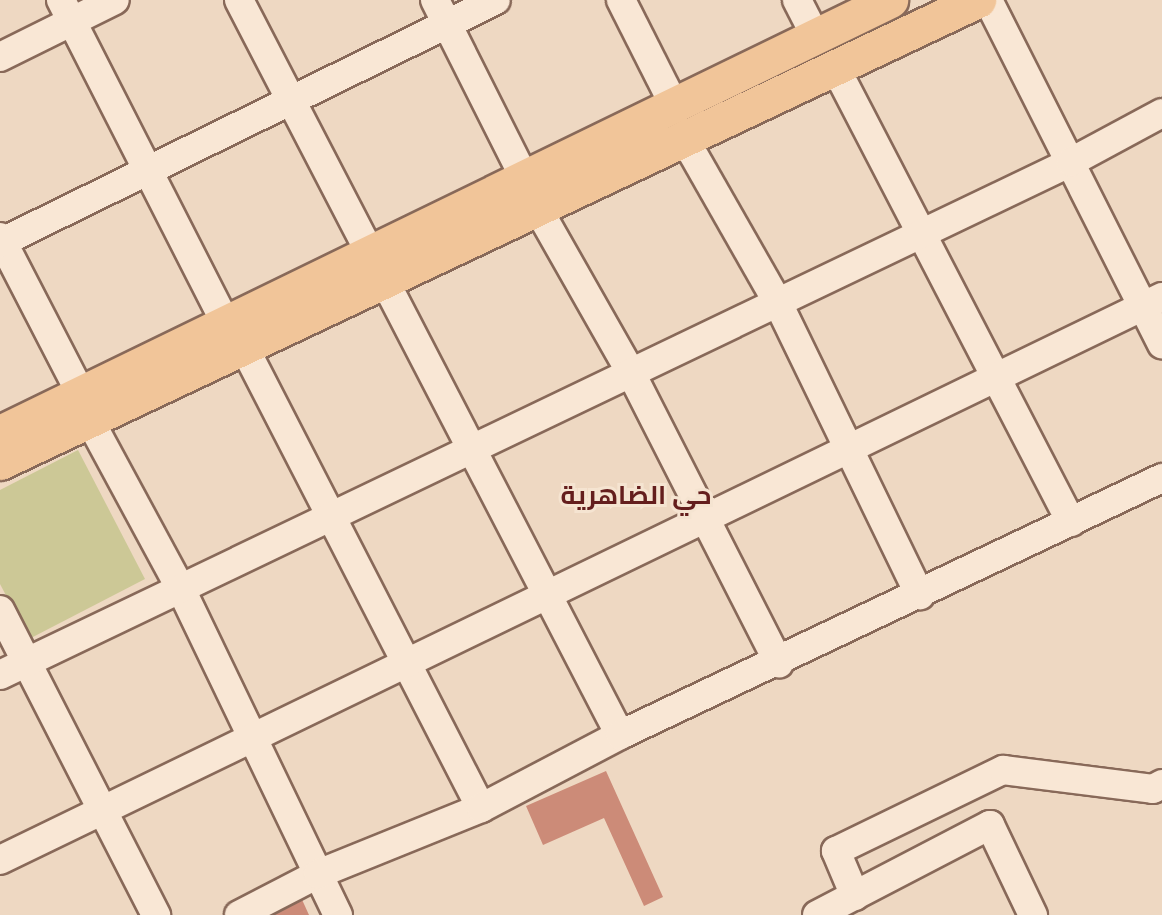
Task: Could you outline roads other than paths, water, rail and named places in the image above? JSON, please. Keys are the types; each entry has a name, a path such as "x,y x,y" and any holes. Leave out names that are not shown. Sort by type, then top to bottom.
{"main road":[{"path":"826,52 890,0"},
{"path":"0,462 85,407 826,52 978,0"},
{"path":"0,433 85,407"}],"street":[{"path":"0,57 66,11 115,0"},
{"path":"239,0 620,735"},
{"path":"338,915 255,737 181,589 1,241 291,101 441,12 496,0"},
{"path":"621,0 679,122 778,303 920,595"},
{"path":"797,0 1071,522"},
{"path":"988,0 1071,162 1152,302 1162,344"},
{"path":"66,11 235,336 334,515 481,808"},
{"path":"441,12 531,194 631,373 779,664"},
{"path":"0,676 1071,162 1162,113"},
{"path":"0,860 1152,302"},
{"path":"239,915 318,874 481,808 620,735 779,664 1162,478"},
{"path":"0,610 156,915"},
{"path":"855,895 836,851 1003,770 1153,789 1162,784"},
{"path":"817,915 990,825 1033,915"}],"district":[{"name":"حي الضاهرية","path":"636,495"}]}
